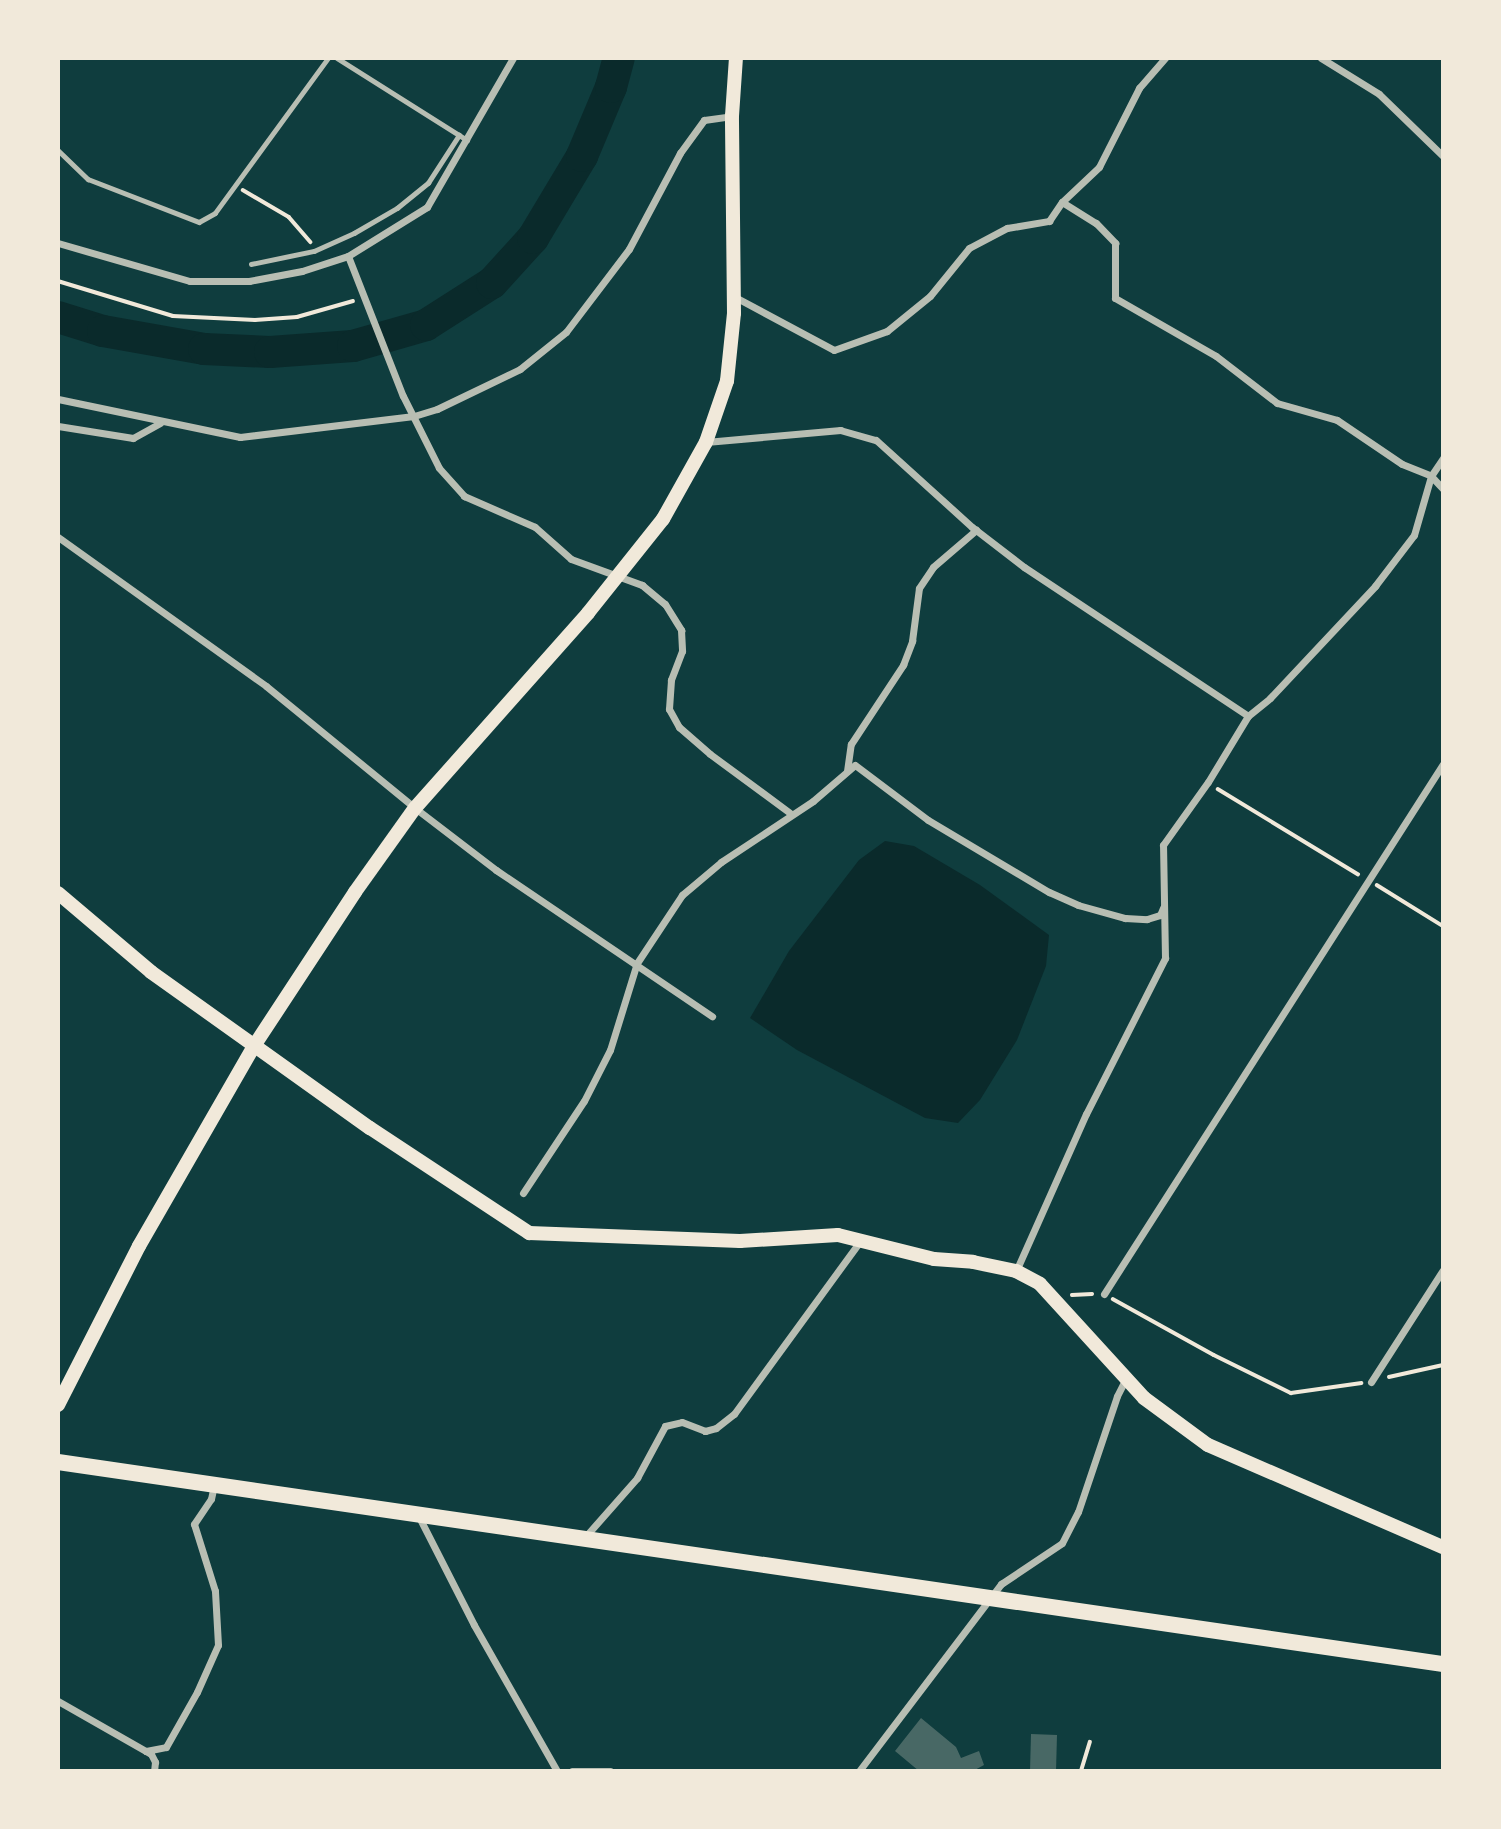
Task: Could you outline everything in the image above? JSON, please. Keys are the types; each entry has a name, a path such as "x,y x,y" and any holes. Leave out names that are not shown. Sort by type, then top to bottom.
{"highway":[{"path":"58,1462 1443,1664"}],"main road":[{"path":"58,1405 139,1246 254,1046 355,892 415,808 618,576 663,519 706,442 727,381 735,297 732,116 736,58"},
{"path":"58,893 151,972 370,1128 529,1233 740,1241 838,1235 934,1259 973,1262 1016,1271 1040,1284 1144,1398 1208,1445 1320,1490 1443,1547"}],"street":[{"path":"58,243 190,281 249,281 302,271 348,256 427,207 513,58"},
{"path":"735,297 834,350 887,331 930,296 969,248 1007,228 1049,220 1062,202 1099,167 1139,88 1165,58"},
{"path":"1321,58 1379,94 1443,156"},
{"path":"58,399 160,423 240,437 414,416 437,409 520,369 566,332 629,249 680,153 704,120 732,116"},
{"path":"1062,202 1096,223 1115,243 1115,298 1216,356 1277,403 1337,420 1402,464 1431,476 1443,489"},
{"path":"348,256 403,397 439,468 464,496 535,527 571,559 642,585 657,598 681,630 682,651 671,680 669,709 679,727 710,754 790,813"},
{"path":"58,426 133,438 160,423"},
{"path":"706,442 840,430 876,440 976,530 1024,568 1248,716"},
{"path":"1016,1271 1086,1114 1165,958 1163,845 1208,782 1248,716 1270,698 1375,586 1414,535 1431,476 1443,458"},
{"path":"846,771 851,744 903,666 912,642 919,588 933,568 976,530"},
{"path":"58,537 266,686 415,808 496,870 712,1016"},
{"path":"1104,1294 1443,764"},
{"path":"523,1193 584,1101 605,1060 637,963 682,895 721,862 790,813 813,801 855,765 929,820 1049,892 1078,905 1125,918 1147,919 1160,915 1163,907"},
{"path":"584,1538 637,1478 665,1426 682,1422 705,1431 716,1428 734,1413 862,1239"},
{"path":"1371,1382 1443,1270"},
{"path":"859,1771 1001,1584 1062,1542 1078,1512 1116,1396 1127,1377"},
{"path":"146,1751 166,1747 197,1692 218,1645 215,1591 194,1524 211,1499 214,1484"},
{"path":"418,1515 474,1625 557,1771"},
{"path":"58,1701 146,1751 155,1762 154,1771"},
{"path":"576,1771 610,1771"}],"lane":[{"path":"58,150 88,180 200,222 215,213 328,58"},
{"path":"337,58 467,140"},
{"path":"251,264 317,249 355,233 397,208 428,183 459,135"}],"path":[{"path":"235,185 289,217 317,249"},
{"path":"58,281 173,316 255,320 297,317 353,301"},
{"path":"1208,782 1443,926"},
{"path":"1053,1299 1104,1294 1214,1355 1291,1393 1371,1382 1443,1365"},
{"path":"1081,1771 1090,1742"}],"water":[{"path":"885,841 914,846 980,885 1049,935 1046,966 1017,1040 980,1100 958,1123 925,1118 797,1050 750,1018 789,951 859,860"}],"building":[{"path":"921,1718 956,1747 961,1758 979,1751 984,1765 973,1771 919,1771 895,1751"},
{"path":"1031,1734 1057,1735 1056,1771 1030,1771"}],"waterway":[{"path":"58,317 103,331 204,349 270,352 353,346 426,325 492,283 533,238 582,156 611,87 619,58"}]}
